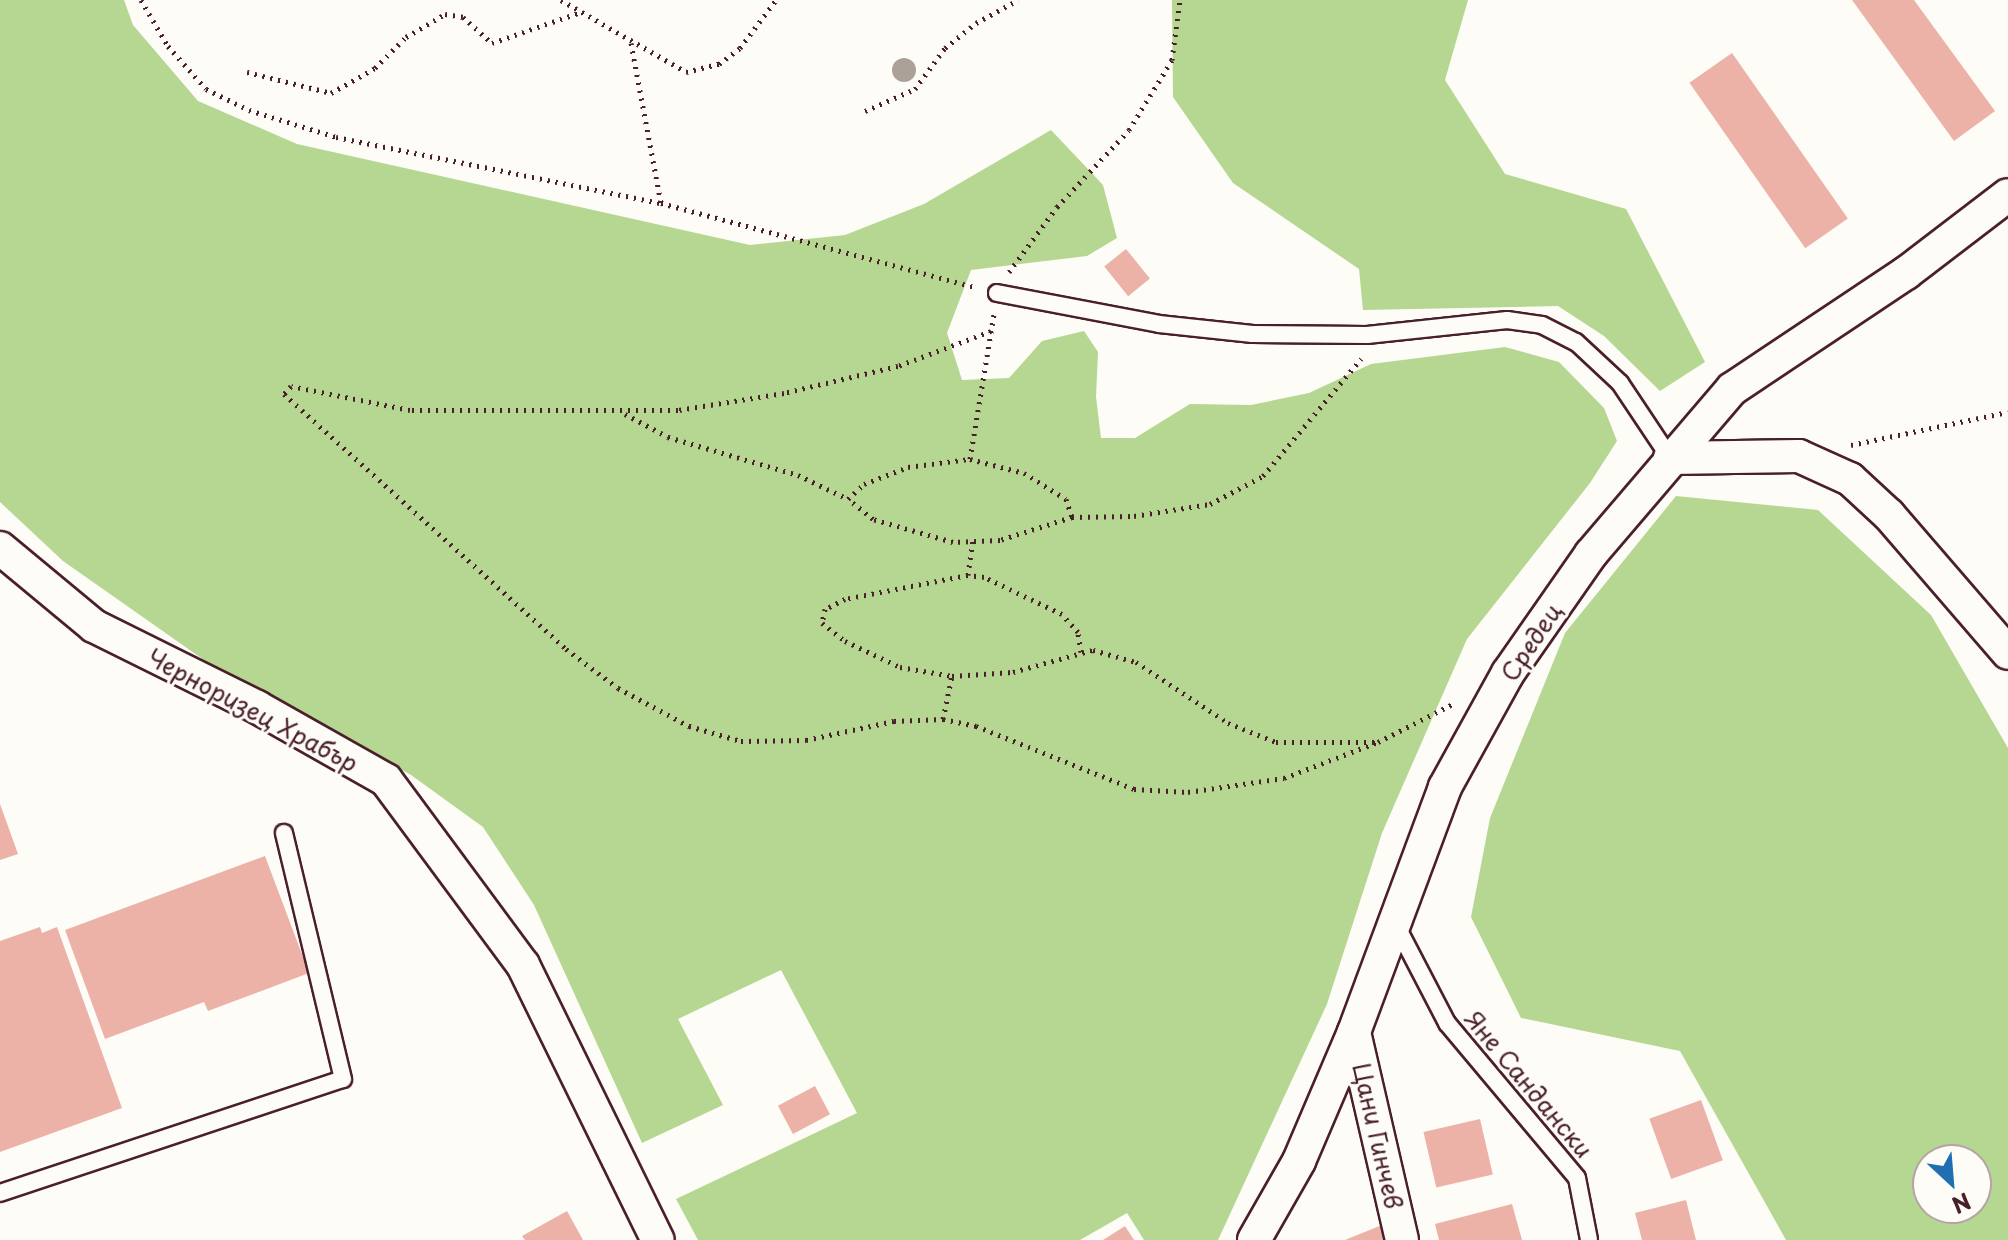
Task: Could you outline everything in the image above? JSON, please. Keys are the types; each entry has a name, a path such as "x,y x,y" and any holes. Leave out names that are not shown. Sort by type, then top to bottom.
{"street":[{"name":"Средец","path":"1254,1240 1299,1161 1354,1032 1445,787 1508,673 1591,554 1732,389 1906,273 2008,195"},
{"path":"1670,458 1799,456 1850,479 1889,515 2008,653"},
{"name":"Черноризец Храбър","path":"0,548 94,626 257,707 386,780 523,965 658,1240"},
{"name":"Цани Гинчев","path":"1354,1032 1402,1240"}],"lane":[{"path":"997,293 1159,324 1252,334 1367,335 1507,320 1542,325 1576,342 1620,383 1670,458"},
{"path":"0,1193 343,1079 284,833"},
{"name":"Яне Сандански","path":"1394,921 1447,1023 1577,1178 1589,1240"}],"path":[{"path":"141,0 168,46 206,89 249,110 336,137 661,203 997,293"},
{"path":"561,0 686,72 719,64 740,48 776,0"},
{"path":"865,111 915,89 945,48 1018,0"},
{"path":"970,459 997,293 1047,219 1129,130 1172,60 1180,0"},
{"path":"247,72 331,93 375,68 406,37 445,14 463,17 492,43 581,12"},
{"path":"631,43 661,203"},
{"path":"991,331 898,366 784,393 622,412 410,410 291,386 284,394 566,649 618,688 689,726 741,741 806,740 894,721 943,719 976,726 1134,789 1188,792 1284,778 1378,742 1508,673"},
{"path":"622,412 668,437 798,475 848,499 873,519 911,534 973,541 1038,531 1072,517 1134,516 1210,504 1263,476 1365,356"},
{"path":"1799,456 2008,412"},
{"path":"848,499 864,484 908,467 970,459 1024,473 1066,499 1072,517"},
{"path":"968,575 973,541"},
{"path":"1081,652 1078,632 1062,614 984,577 968,575 845,599 825,609 822,623 845,641 900,667 952,676 1013,672 1081,652 1136,662 1228,723 1276,742 1378,742"},
{"path":"943,719 952,676"}],"green space":[{"path":"0,0 124,0 133,25 198,101 297,144 750,245 845,235 924,204 1051,130 1103,185 1117,238 1087,256 971,270 947,333 962,380 1009,378 1042,341 1084,331 1098,352 1096,397 1101,438 1135,438 1190,404 1251,405 1309,393 1371,364 1505,347 1559,362 1604,408 1617,441 1590,483 1467,639 1382,833 1327,1004 1218,1240 1144,1240 1127,1213 1080,1240 698,1240 676,1199 857,1113 781,970 678,1019 723,1105 642,1143 534,905 483,827 411,775 204,660 63,561 0,502"},
{"path":"1172,0 1468,0 1445,80 1505,174 1626,209 1705,362 1660,391 1604,336 1558,306 1363,310 1359,269 1233,183 1173,97"},
{"path":"1676,496 1818,510 1931,615 2008,748 2008,1240 1786,1240 1680,1051 1521,1018 1471,917 1490,818 1565,633"}],"building":[{"path":"1852,0 1914,0 1995,111 1954,141"},
{"path":"1732,53 1848,218 1805,248 1689,83"},
{"path":"1126,249 1150,279 1128,296 1104,267"},
{"path":"0,804 18,854 0,860"},
{"path":"265,856 309,973 208,1011 204,1002 105,1039 65,930"},
{"path":"40,927 42,933 57,927 122,1108 0,1152 0,941"},
{"path":"815,1086 830,1114 793,1134 778,1106"},
{"path":"1701,1100 1723,1160 1671,1179 1649,1119"},
{"path":"1480,1119 1493,1175 1436,1188 1423,1132"},
{"path":"1686,1200 1696,1240 1642,1240 1635,1213"},
{"path":"1512,1204 1522,1240 1439,1240 1435,1224"},
{"path":"567,1211 583,1240 525,1240 522,1236"},
{"path":"1382,1225 1388,1240 1345,1240"},
{"path":"1125,1226 1134,1240 1103,1240"}]}
